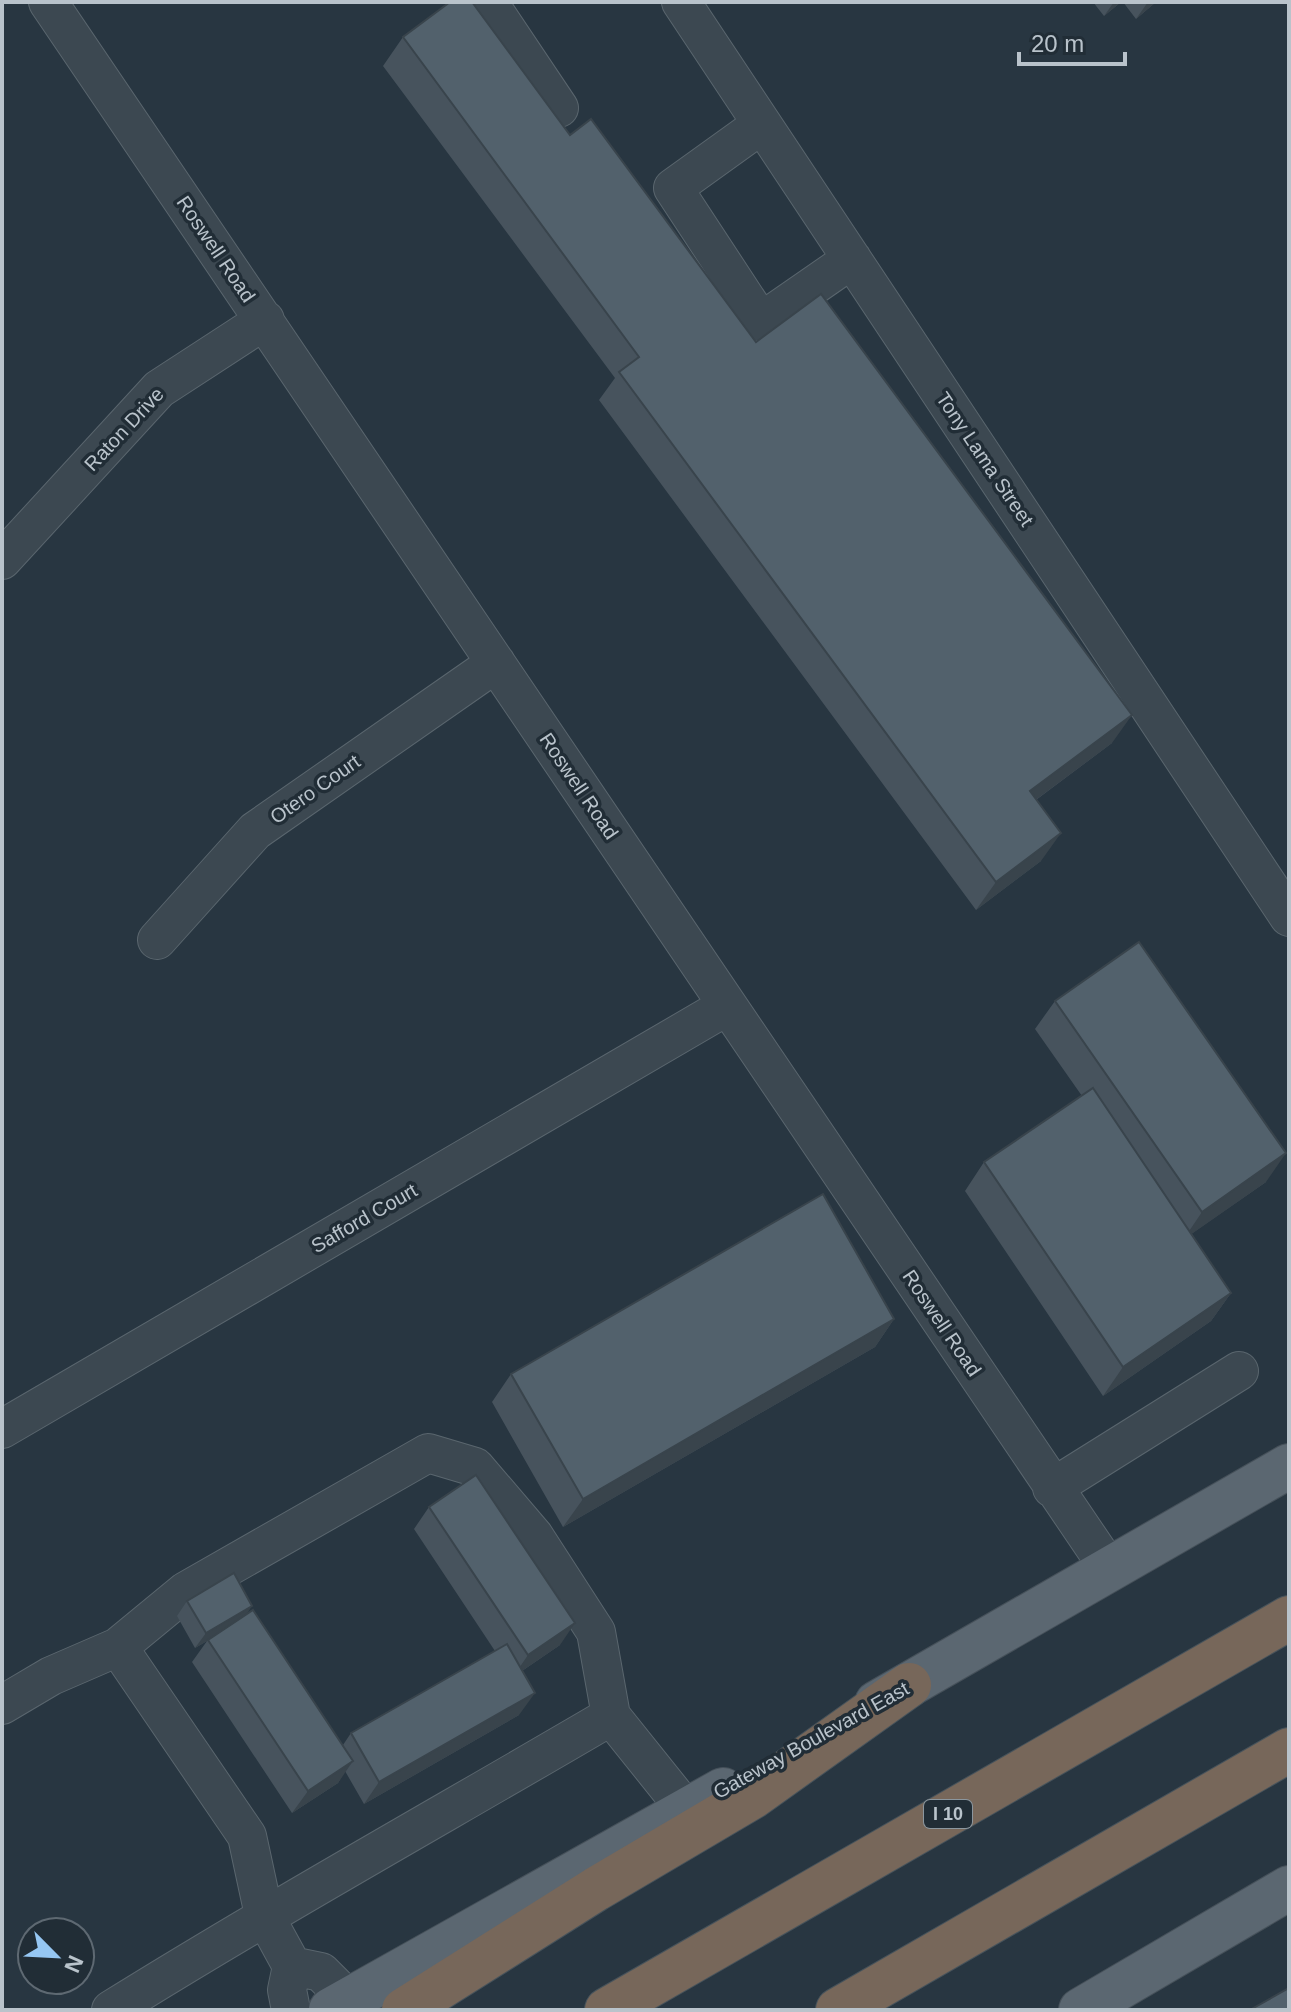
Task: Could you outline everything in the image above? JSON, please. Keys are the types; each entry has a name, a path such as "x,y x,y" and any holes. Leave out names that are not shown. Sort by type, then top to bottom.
{"highway":[{"name":"I 10","path":"607,2010 1289,1618"},
{"path":"404,2010 694,1819 752,1797 909,1685"},
{"path":"838,2010 1289,1750"}],"main road":[{"name":"Gateway Boulevard East","path":"909,1685 1289,1466"},
{"path":"340,2005 694,1819"},
{"path":"1081,2010 1289,1888"}],"street":[{"name":"Roswell Road","path":"48,2 1110,1570"},
{"path":"488,2 559,108"},
{"name":"Tony Lama Street","path":"681,2 1289,917"},
{"path":"762,124 673,188 761,322 852,259"},
{"name":"Raton Drive","path":"2,560 159,389 265,320"},
{"name":"Otero Court","path":"157,940 255,831 496,663"},
{"name":"Safford Court","path":"2,1429 727,1006"},
{"path":"1052,1488 1239,1371"},
{"path":"2,1705 51,1676 118,1647 186,1591 428,1453 475,1467 534,1536 596,1632 611,1716 694,1819"},
{"path":"118,1647 247,1836 264,1915 292,1966 287,1990 291,2010"},
{"path":"111,2010 264,1915 320,1887 611,1716"},
{"path":"292,1966 321,1972 340,2005"}],"building":[{"path":"450,2 472,2 570,135 591,119 756,342 821,294 1132,715 1030,791 1061,833 996,882 619,372 639,357 403,37"},
{"path":"1139,942 1286,1153 1202,1212 1055,1001"},
{"path":"1093,1088 1231,1293 1123,1367 984,1162"},
{"path":"823,1194 894,1319 583,1499 511,1374"},
{"path":"476,1475 575,1623 528,1655 429,1507"},
{"path":"234,1573 252,1606 206,1633 187,1601"},
{"path":"253,1610 353,1761 308,1791 208,1640"},
{"path":"507,1644 535,1693 379,1782 351,1733"},
{"path":"1289,1988 1289,2010 1250,2010"}]}
